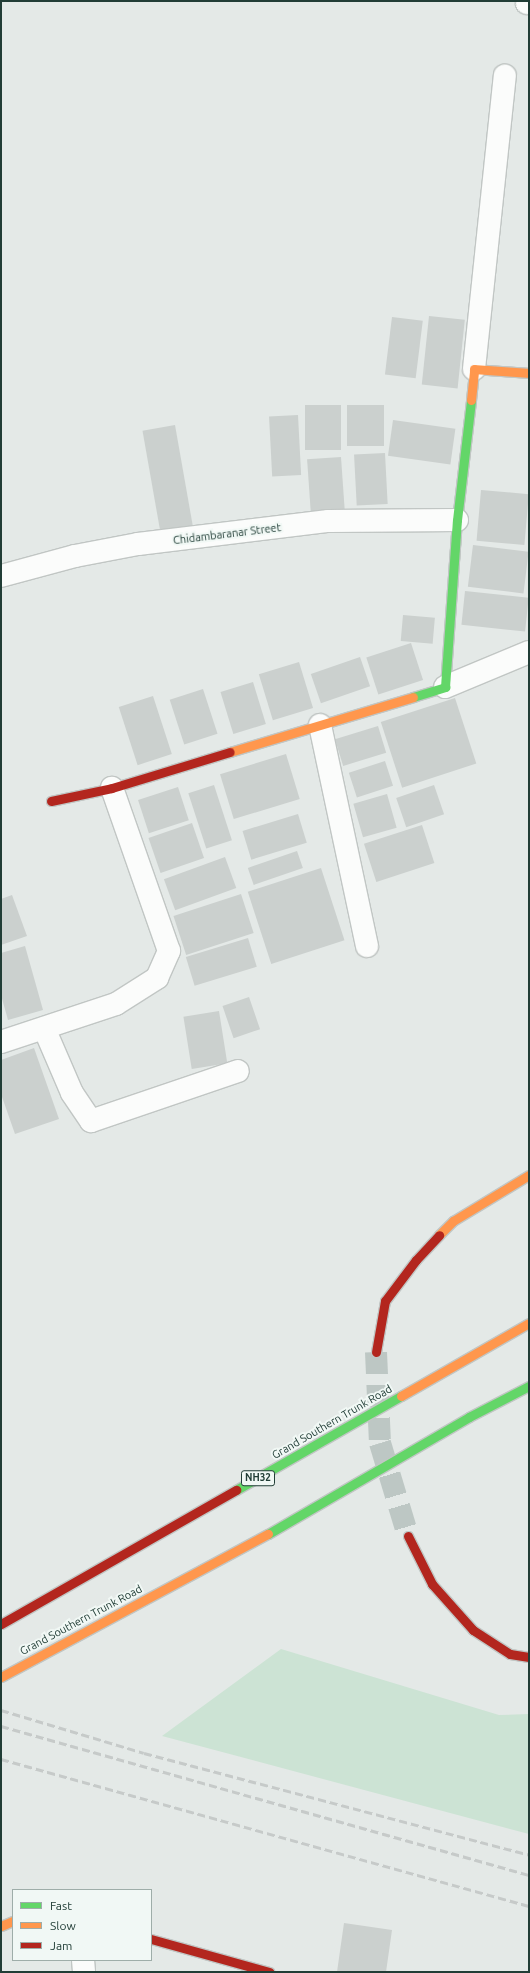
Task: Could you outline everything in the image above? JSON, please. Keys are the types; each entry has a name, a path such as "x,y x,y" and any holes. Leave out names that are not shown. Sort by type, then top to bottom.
{"main road":[{"path":"51,801 112,788 445,687 457,520 474,369 529,373"},
{"path":"376,1352 385,1301 416,1260 453,1221 529,1175"},
{"name":"Grand Southern Trunk Road","path":"1,1624 529,1323"},
{"name":"Grand Southern Trunk Road","path":"1,1677 299,1517 469,1417 529,1386"},
{"path":"408,1536 432,1584 473,1630 510,1654 529,1657"},
{"path":"1,1926 12,1920"},
{"path":"152,1939 269,1972"}],"street":[{"path":"474,369 505,76"},
{"name":"Chidambaranar Street","path":"1,576 75,556 138,544 329,522 457,520"},
{"path":"445,687 529,652"},
{"path":"320,725 367,946"},
{"path":"1,1042 116,1004 157,978 169,951 112,788"},
{"path":"44,1028 72,1093 91,1121 238,1071"},
{"path":"83,1961 84,1972"}],"green space":[{"path":"281,1649 499,1715 529,1714 529,1834 162,1736"}],"building":[{"path":"429,316 465,320 458,388 422,385"},
{"path":"392,317 423,321 416,378 385,375"},
{"path":"305,405 341,405 341,450 305,450"},
{"path":"347,405 384,405 384,446 347,446"},
{"path":"298,415 301,475 272,476 269,417"},
{"path":"393,420 455,429 450,464 388,456"},
{"path":"175,425 194,530 161,536 143,431"},
{"path":"385,453 388,504 357,506 354,455"},
{"path":"341,457 345,514 311,516 307,459"},
{"path":"481,490 529,494 524,545 477,541"},
{"path":"473,545 529,552 523,594 468,587"},
{"path":"465,591 529,598 525,632 461,625"},
{"path":"403,615 435,618 433,644 401,641"},
{"path":"411,643 423,680 378,695 366,658"},
{"path":"360,657 370,686 321,703 311,674"},
{"path":"299,662 313,708 273,720 259,674"},
{"path":"253,682 266,724 233,734 220,692"},
{"path":"203,689 218,734 184,745 170,700"},
{"path":"153,696 172,754 138,765 119,707"},
{"path":"455,698 476,764 402,788 381,722"},
{"path":"378,726 386,753 343,766 335,739"},
{"path":"286,754 300,799 234,819 220,774"},
{"path":"385,761 393,786 357,797 349,773"},
{"path":"214,785 232,840 206,849 188,793"},
{"path":"434,785 444,814 406,827 396,798"},
{"path":"178,787 189,820 149,833 138,800"},
{"path":"387,794 397,828 363,837 353,804"},
{"path":"298,814 307,843 251,860 243,831"},
{"path":"192,823 204,858 161,873 149,838"},
{"path":"422,825 434,863 376,882 364,844"},
{"path":"297,851 303,868 254,885 248,868"},
{"path":"225,857 236,888 175,910 164,879"},
{"path":"321,868 344,940 271,964 248,892"},
{"path":"241,894 254,933 186,955 173,916"},
{"path":"12,895 27,936 1,945 1,899"},
{"path":"248,938 257,967 195,986 186,957"},
{"path":"25,946 43,1010 8,1020 1,995 1,953"},
{"path":"249,997 260,1029 234,1038 223,1006"},
{"path":"219,1011 227,1063 192,1069 183,1017"},
{"path":"34,1048 59,1119 15,1134 1,1094 1,1060"},
{"path":"344,1923 392,1930 386,1972 337,1972"}],"tunnel":[{"path":"376,1352 380,1443 408,1536"}],"railway":[{"path":"1,1710 144,1753 529,1855"},
{"path":"1,1726 529,1875"},
{"path":"1,1759 529,1906"}],"traffic: fast":[{"path":"413,697 445,687 457,520 471,400"},
{"path":"268,1534 469,1417 529,1386"},
{"path":"236,1490 401,1396"}],"traffic: slow":[{"path":"471,400 474,369 529,373"},
{"path":"230,752 413,697"},
{"path":"439,1235 453,1221 529,1175"},
{"path":"401,1396 529,1323"},
{"path":"1,1677 268,1534"},
{"path":"1,1926 12,1921"}],"traffic: jam":[{"path":"51,801 112,788 230,752"},
{"path":"376,1352 385,1301 416,1260 439,1235"},
{"path":"1,1624 236,1490"},
{"path":"408,1536 432,1584 473,1630 510,1654 529,1657"},
{"path":"152,1939 269,1972"}]}
